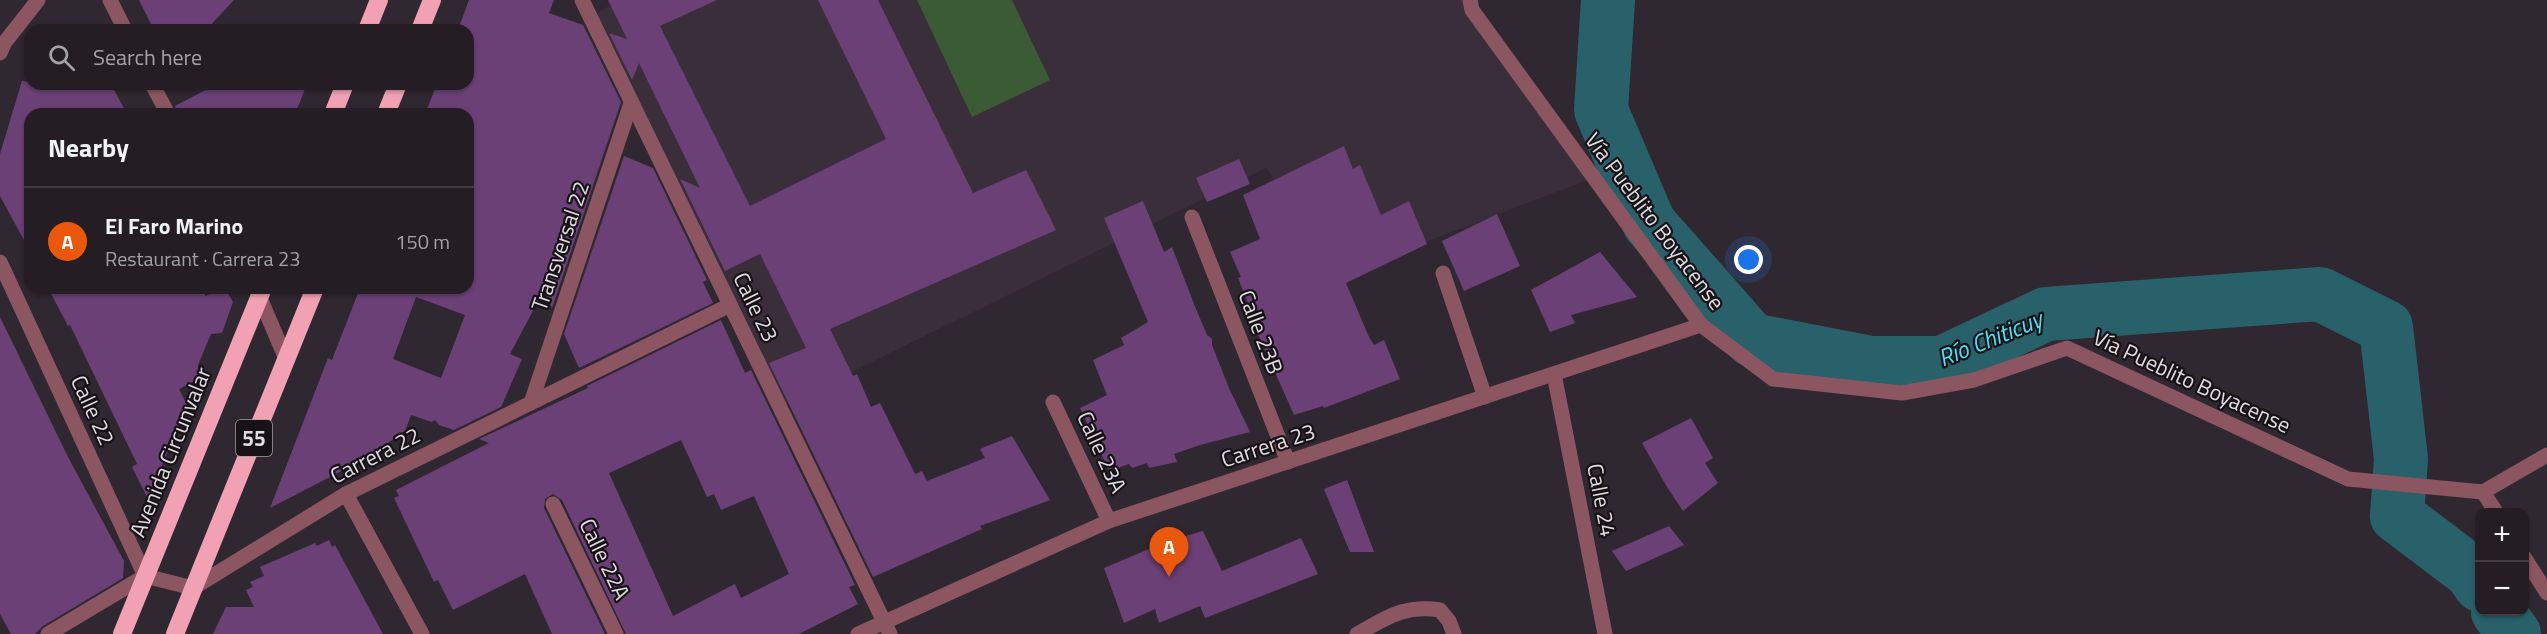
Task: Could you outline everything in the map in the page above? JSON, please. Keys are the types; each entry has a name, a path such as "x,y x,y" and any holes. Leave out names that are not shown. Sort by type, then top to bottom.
{"highway":[{"path":"369,24 379,0"},
{"path":"422,24 432,0"},
{"path":"335,108 343,90"},
{"path":"388,108 396,90"},
{"name":"Avenida Circunvalar","path":"122,634 257,294"},
{"name":"55","path":"175,634 313,294"}],"street":[{"path":"0,53 5,42 38,0"},
{"path":"110,0 122,24"},
{"name":"Calle 23","path":"582,0 887,628"},
{"name":"Vía Pueblito Boyacense","path":"1470,0 1472,10 1701,325 1773,380 1902,393 1974,380 2067,348 2348,479 2484,492"},
{"path":"155,90 165,108"},
{"name":"Transversal 22","path":"531,403 631,103"},
{"name":"Calle 23B","path":"1192,217 1288,462"},
{"name":"Calle 22","path":"0,262 145,576"},
{"path":"1443,273 1485,397"},
{"path":"261,294 286,359"},
{"name":"Carrera 22","path":"193,588 346,494 730,304"},
{"name":"Carrera 23","path":"858,634 887,628 1109,521 1701,325"},
{"name":"Calle 24","path":"1554,374 1605,634"},
{"name":"Calle 23A","path":"1053,402 1109,521"},
{"path":"2493,508 2484,492 2547,455"},
{"path":"346,494 422,634"},
{"name":"Calle 22A","path":"553,504 616,634"},
{"path":"2527,562 2547,593"},
{"path":"48,634 145,576 193,588"},
{"path":"1356,634 1400,611 1422,607 1440,610 1449,621 1454,634"}],"shaded area":[{"path":"619,0 1472,0 1590,179 1344,273 1266,168 778,408 589,18"}],"green space":[{"path":"917,0 1012,0 1050,80 972,117"}],"building":[{"path":"139,0 234,0 212,24 151,24"},
{"path":"469,0 554,0 549,13 583,25 621,102 552,308 544,290 510,354 522,359 501,407 454,430 439,425 435,420 432,422 411,415 405,431 382,447 382,450 270,508 328,358 332,360 358,294 474,294 474,108 427,108 435,90 474,90 474,24 460,24","holes":["416,297 465,315 441,378 393,359"]},
{"path":"608,0 717,0 660,26 750,206 886,139 818,0 878,0 973,193 1026,170 1056,230 830,329 853,376 857,374 871,407 880,403 915,474 922,471 927,481 985,458 980,449 1012,436 1050,500 980,526 982,529 873,577 769,363 806,348 760,254 725,271 680,179 700,188 639,63 632,80 609,33 627,39"},
{"path":"22,81 24,81 24,90 114,90 124,108 24,108 24,240 0,196 0,154"},
{"path":"206,90 305,90 297,108 176,108 175,106"},
{"path":"1344,146 1353,169 1360,165 1381,215 1409,201 1427,244 1346,283 1369,337 1374,345 1384,340 1400,379 1324,408 1323,406 1294,415 1250,316 1252,315 1238,278 1241,277 1230,252 1260,239 1243,195"},
{"path":"624,156 653,168 707,280 703,282 713,303 579,368 564,334"},
{"path":"1239,159 1250,184 1207,202 1196,178"},
{"path":"1143,201 1164,252 1172,247 1207,335 1212,339 1212,345 1229,388 1250,432 1174,454 1177,462 1149,468 1147,463 1132,468 1129,464 1109,471 1080,408 1107,395 1093,360 1124,345 1121,338 1148,322 1104,218"},
{"path":"1497,214 1520,266 1464,291 1442,241"},
{"path":"1600,252 1637,297 1571,315 1575,323 1550,332 1531,290"},
{"path":"51,294 205,294 205,296 228,294 233,302 222,333 211,334 198,365 198,379 179,389 187,405 148,499 132,467 137,464 70,325 68,326"},
{"path":"0,317 68,457 124,561 123,578 43,626 35,634 11,634 0,614"},
{"path":"721,320 745,373 751,370 855,585 849,587 858,604 799,634 626,634 562,500 553,494 545,499 544,508 605,634 552,634 525,574 453,610 438,580 434,582 394,498 399,496 396,490 489,443 479,439 588,388 587,386","holes":["681,440 707,497 714,494 721,510 754,496 789,574 741,598 735,584 673,616 609,473"]},
{"path":"1691,418 1713,458 1705,463 1718,483 1683,511 1642,443"},
{"path":"1347,480 1374,552 1350,552 1324,489"},
{"path":"1669,526 1684,545 1626,571 1612,551"},
{"path":"1203,531 1222,571 1301,538 1318,574 1205,618 1200,606 1159,623 1155,609 1124,623 1104,568 1168,541"},
{"path":"329,540 332,547 335,545 383,634 213,634 226,607 254,607 246,590 253,587 250,582 264,576 260,567 315,543 317,546"}],"waterway":[{"name":"Río Chiticuy","path":"1608,0 1601,110 1649,223 1752,340 1871,363 1942,363 2046,314 2320,294 2386,327 2401,459 2397,516 2471,572 2475,578"},
{"name":"Río Chiticuy","path":"2501,616 2514,634"}],"place":[{"name":"El Faro Marino","path":"1169,577"}]}
